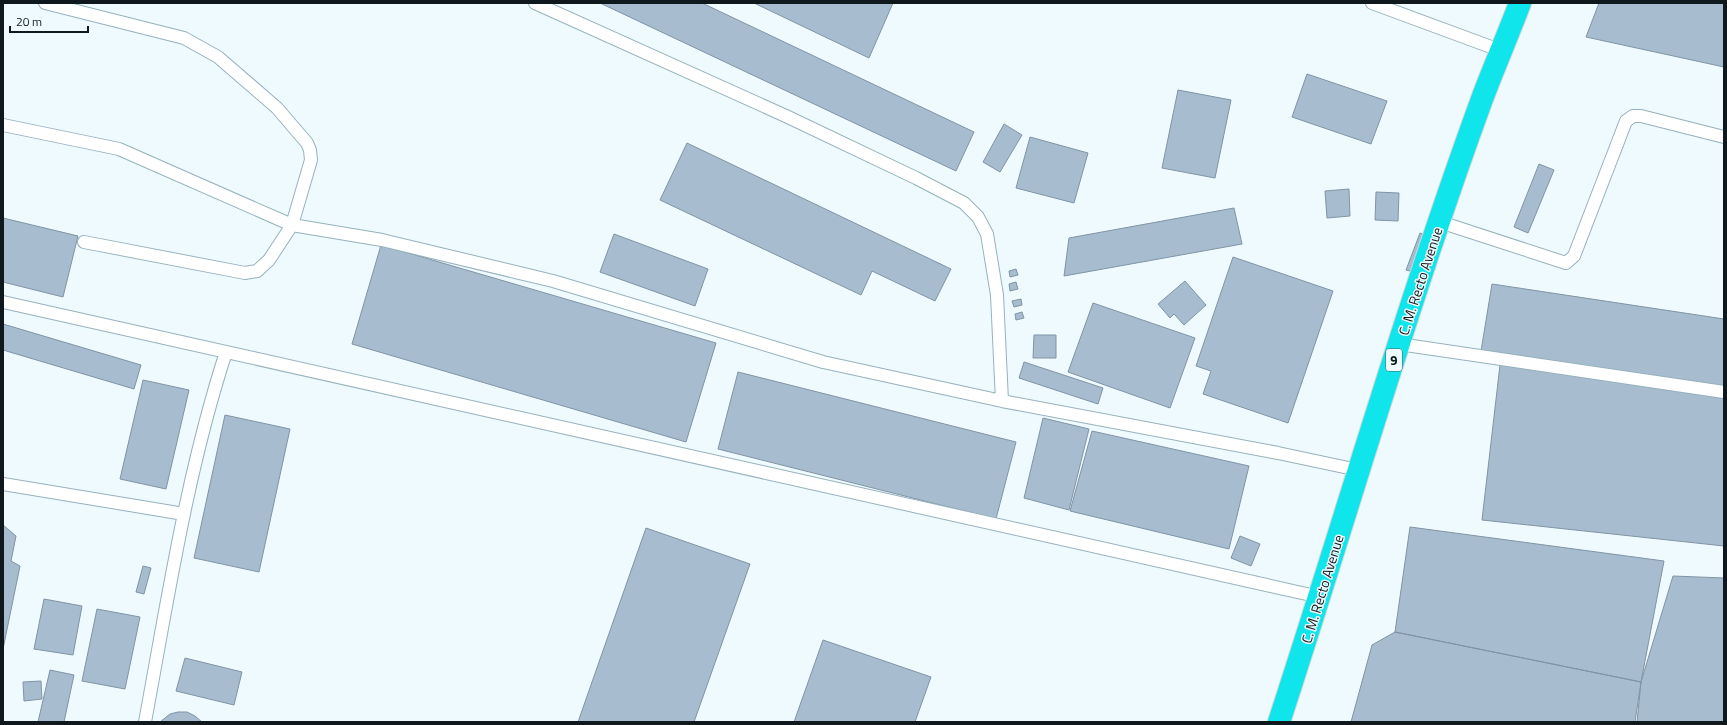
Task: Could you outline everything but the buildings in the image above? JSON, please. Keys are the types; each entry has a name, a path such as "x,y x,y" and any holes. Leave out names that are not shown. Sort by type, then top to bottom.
{"highway":[{"name":"C. M. Recto Avenue","path":"1279,722 1320,597 1358,470 1399,344 1483,97 1520,3"}],"lane":[{"path":"45,3 184,38 218,57 277,108 307,143 310,150 311,160 292,225 269,260 257,271 245,273 84,242"},
{"path":"535,3 795,121 916,178 964,204 978,217 986,234 997,295 1002,401"},
{"path":"1372,3 1502,51"},
{"path":"1440,222 1566,263 1574,256 1626,121 1633,116 1641,116 1724,137"},
{"path":"3,125 119,149 292,225 382,240 553,281 823,362 1002,401 1278,453 1358,470"},
{"path":"3,302 1320,597"},
{"path":"1399,344 1724,392"},
{"path":"145,722 184,514 208,416 226,352"},
{"path":"3,484 184,514"}]}
